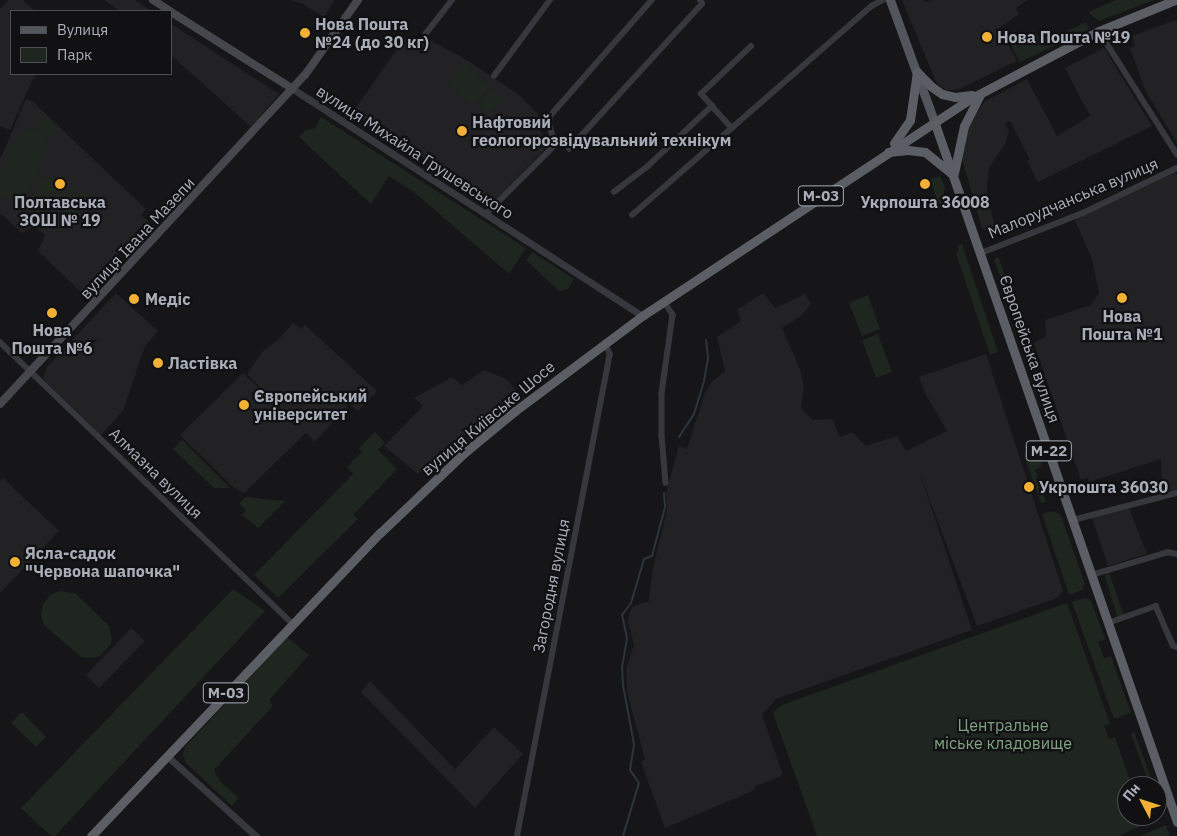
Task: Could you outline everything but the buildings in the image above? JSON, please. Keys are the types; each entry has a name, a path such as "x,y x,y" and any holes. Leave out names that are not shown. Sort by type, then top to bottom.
{"highway":[{"name":"М-03","path":"982,91 1099,31 1175,0"},
{"path":"917,72 932,87 949,96 961,97 982,91"},
{"path":"887,152 910,120 917,72"},
{"path":"887,152 908,150 925,152 954,176 964,126 982,91"},
{"name":"вулиця Київське Шосе","path":"92,836 292,623 380,533 464,453 515,411 642,316 887,152 982,91"},
{"name":"Європейська вулиця","path":"934,121 1177,822"}],"main road":[{"name":"вулиця Михайла Грушевського","path":"153,0 168,10"},
{"name":"вулиця Івана Мазепи","path":"0,404 305,76 358,0"},
{"name":"Європейська вулиця","path":"890,0 934,121"},
{"name":"вулиця Михайла Грушевського","path":"172,13 293,89"}],"street":[{"path":"424,36 452,0"},
{"path":"494,76 550,0"},
{"path":"486,214 555,145 549,124 550,116 652,0"},
{"path":"569,150 702,4 700,0"},
{"path":"632,215 872,6 883,0"},
{"path":"1099,31 1177,154"},
{"path":"732,128 701,94 751,46"},
{"name":"вулиця Михайла Грушевського","path":"293,89 642,316"},
{"path":"614,192 648,166 712,106"},
{"name":"Малорудчанська вулиця","path":"980,253 1083,213 1177,168"},
{"path":"664,301 672,315 662,393 662,436 666,483"},
{"name":"Алмазна вулиця","path":"0,342 292,623"},
{"name":"Загородня вулиця","path":"517,836 610,355 605,343"},
{"path":"1073,520 1177,494"},
{"path":"1092,575 1168,552 1177,554"},
{"path":"1108,623 1156,606 1173,645 1177,647"},
{"path":"167,756 256,836"}],"shaded area":[{"path":"9,0 23,0 34,10 10,10 10,75 36,75 10,130 0,126 0,9"},
{"path":"104,0 135,0 150,10 119,10"},
{"path":"291,0 334,1 324,17 303,4"},
{"path":"902,0 922,0 927,2 930,0 1027,0 1016,8 1019,14 999,28 1017,61 957,90 945,90 936,82"},
{"path":"1176,20 1177,143 1146,92 1130,48 1135,46 1132,36"},
{"path":"172,25 279,94 251,127 172,56"},
{"name":"Нафтовий геологорозвідувальний технікум","path":"426,38 467,60 518,94 538,114 545,149 493,202 353,112 404,39 419,46"},
{"path":"1104,48 1152,126 1038,182 1027,161 1030,160 1010,121 1005,123 1009,131 1005,144 989,168 987,187 988,201 998,236 982,228 962,158 970,121 985,101 1027,79 1057,136 1090,116 1065,68"},
{"name":"Полтавська ЗОШ № 19","path":"26,99 32,101 146,209 141,215 148,222 81,292 38,251 45,235 35,226 22,233 0,213 0,160"},
{"path":"1175,172 1177,175 1177,490 1162,493 1161,459 1089,482 1088,478 1081,480 1034,343 1046,336 1045,320 1091,305 1099,293 1092,259 1075,220"},
{"path":"116,293 158,331 145,346 123,411 101,435 44,380 44,376 47,367"},
{"path":"763,293 775,308 805,294 811,304 802,315 782,328 800,369 804,387 801,409 813,420 832,419 840,437 852,432 866,446 897,436 906,451 947,431 925,393 919,377 986,354 1063,591 1057,598 977,626 919,471 972,630 776,699 762,715 783,775 754,787 755,790 665,828 641,762 645,759 627,692 626,669 634,645 628,621 629,615 632,607 649,601 653,568 667,510 666,493 679,446 687,449 705,393 710,384 725,371 717,337 741,321 737,310"},
{"path":"293,323 301,329 305,325 377,391 358,411 349,404 315,442 306,433 244,493 234,488 180,435 243,373 291,419 247,374 262,352 277,341"},
{"path":"484,370 506,379 517,391 418,474 384,446 423,406 414,398 452,377 462,385"},
{"name":"Ясла-садок \"Червона шапочка\"","path":"3,478 59,531 0,593 0,481"},
{"path":"1129,508 1147,554 1108,566 1092,518"},
{"path":"131,628 145,641 99,688 86,675"},
{"path":"370,681 455,769 494,727 523,754 475,808 361,692"}],"green space":[{"path":"1116,0 1154,0 1099,21 1088,12"},
{"path":"1086,22 1089,29 1020,62 1011,45 1036,33 1042,43"},
{"path":"465,63 490,86 472,105 447,83"},
{"path":"491,88 502,99 488,114 477,104"},
{"path":"43,116 58,129 50,139 35,126"},
{"path":"321,117 526,248 509,274 414,192 389,176 371,204 299,137 306,130 315,128"},
{"path":"974,120 975,123 965,149 965,158 985,224 982,228 962,158 965,137 970,121"},
{"path":"29,128 38,130 45,136 47,150 28,195 18,202 11,202 0,195 0,173 16,137 21,131"},
{"path":"44,176 77,189 53,214 28,203"},
{"path":"940,176 945,187 940,209 930,179"},
{"path":"80,191 93,197 58,234 54,219"},
{"path":"962,244 998,352 990,355 956,253 959,252 957,246"},
{"path":"532,252 574,279 568,289 559,291 526,260"},
{"path":"997,257 999,258 1037,366 1034,367 994,260"},
{"path":"868,295 880,329 862,336 849,303"},
{"path":"878,334 892,372 876,378 862,340"},
{"path":"1041,379 1056,419 1051,421 1038,382"},
{"path":"375,432 385,443 378,450 397,469 353,515 358,519 278,598 254,575 353,474 347,467 362,452 359,448"},
{"path":"182,440 230,488 214,488 173,449"},
{"path":"1024,455 1042,459 1041,467 1035,470 1046,502 1041,503"},
{"path":"245,497 285,501 258,528 242,515 246,510 239,504"},
{"path":"1052,511 1059,514 1062,518 1085,584 1082,590 1069,595 1042,514"},
{"path":"1107,573 1110,575 1124,616 1117,616 1105,576"},
{"path":"233,589 265,611 55,836 51,836 21,808"},
{"path":"60,591 75,593 109,626 112,638 111,644 100,656 94,658 81,657 44,625 41,615 43,604 50,595"},
{"path":"1085,598 1091,601 1105,639 1098,642 1104,658 1111,656 1131,713 1114,719 1072,602"},
{"name":"Центральне міське кладовище","path":"1067,603 1110,724 1104,726 1109,739 1115,737 1129,776 1117,776 1117,826 1141,826 1119,836 817,836 773,713 782,705"},
{"path":"287,637 309,655 270,699 272,707 214,770 220,781 239,798 232,806 186,763 183,755 185,747"},
{"path":"22,712 46,737 36,747 11,723"},
{"path":"1134,732 1150,776 1146,776 1131,734"},
{"path":"1166,826 1170,836 1140,836"}],"waterway":[{"path":"679,437 694,414 704,381 708,358 706,340"},
{"path":"623,836 639,783 630,770 634,744 623,685 622,667 627,638 622,615 631,603 644,559 652,556 665,507 664,493"}],"place":[{"name":"Нова Пошта №24 (до 30 кг)","path":"305,33"},
{"name":"Нова Пошта №19","path":"987,37"},
{"name":"Нафтовий геологорозвідувальний технікум","path":"462,131"},
{"name":"Полтавська ЗОШ № 19","path":"60,184"},
{"name":"Укрпошта 36008","path":"925,184"},
{"name":"Нова Пошта №1","path":"1122,298"},
{"name":"Медіс","path":"134,299"},
{"name":"Нова Пошта №6","path":"52,313"},
{"name":"Ластівка","path":"158,363"},
{"name":"Європейський університет","path":"244,405"},
{"name":"Укрпошта 36030","path":"1029,487"},
{"name":"Ясла-садок \"Червона шапочка\"","path":"15,562"}]}
